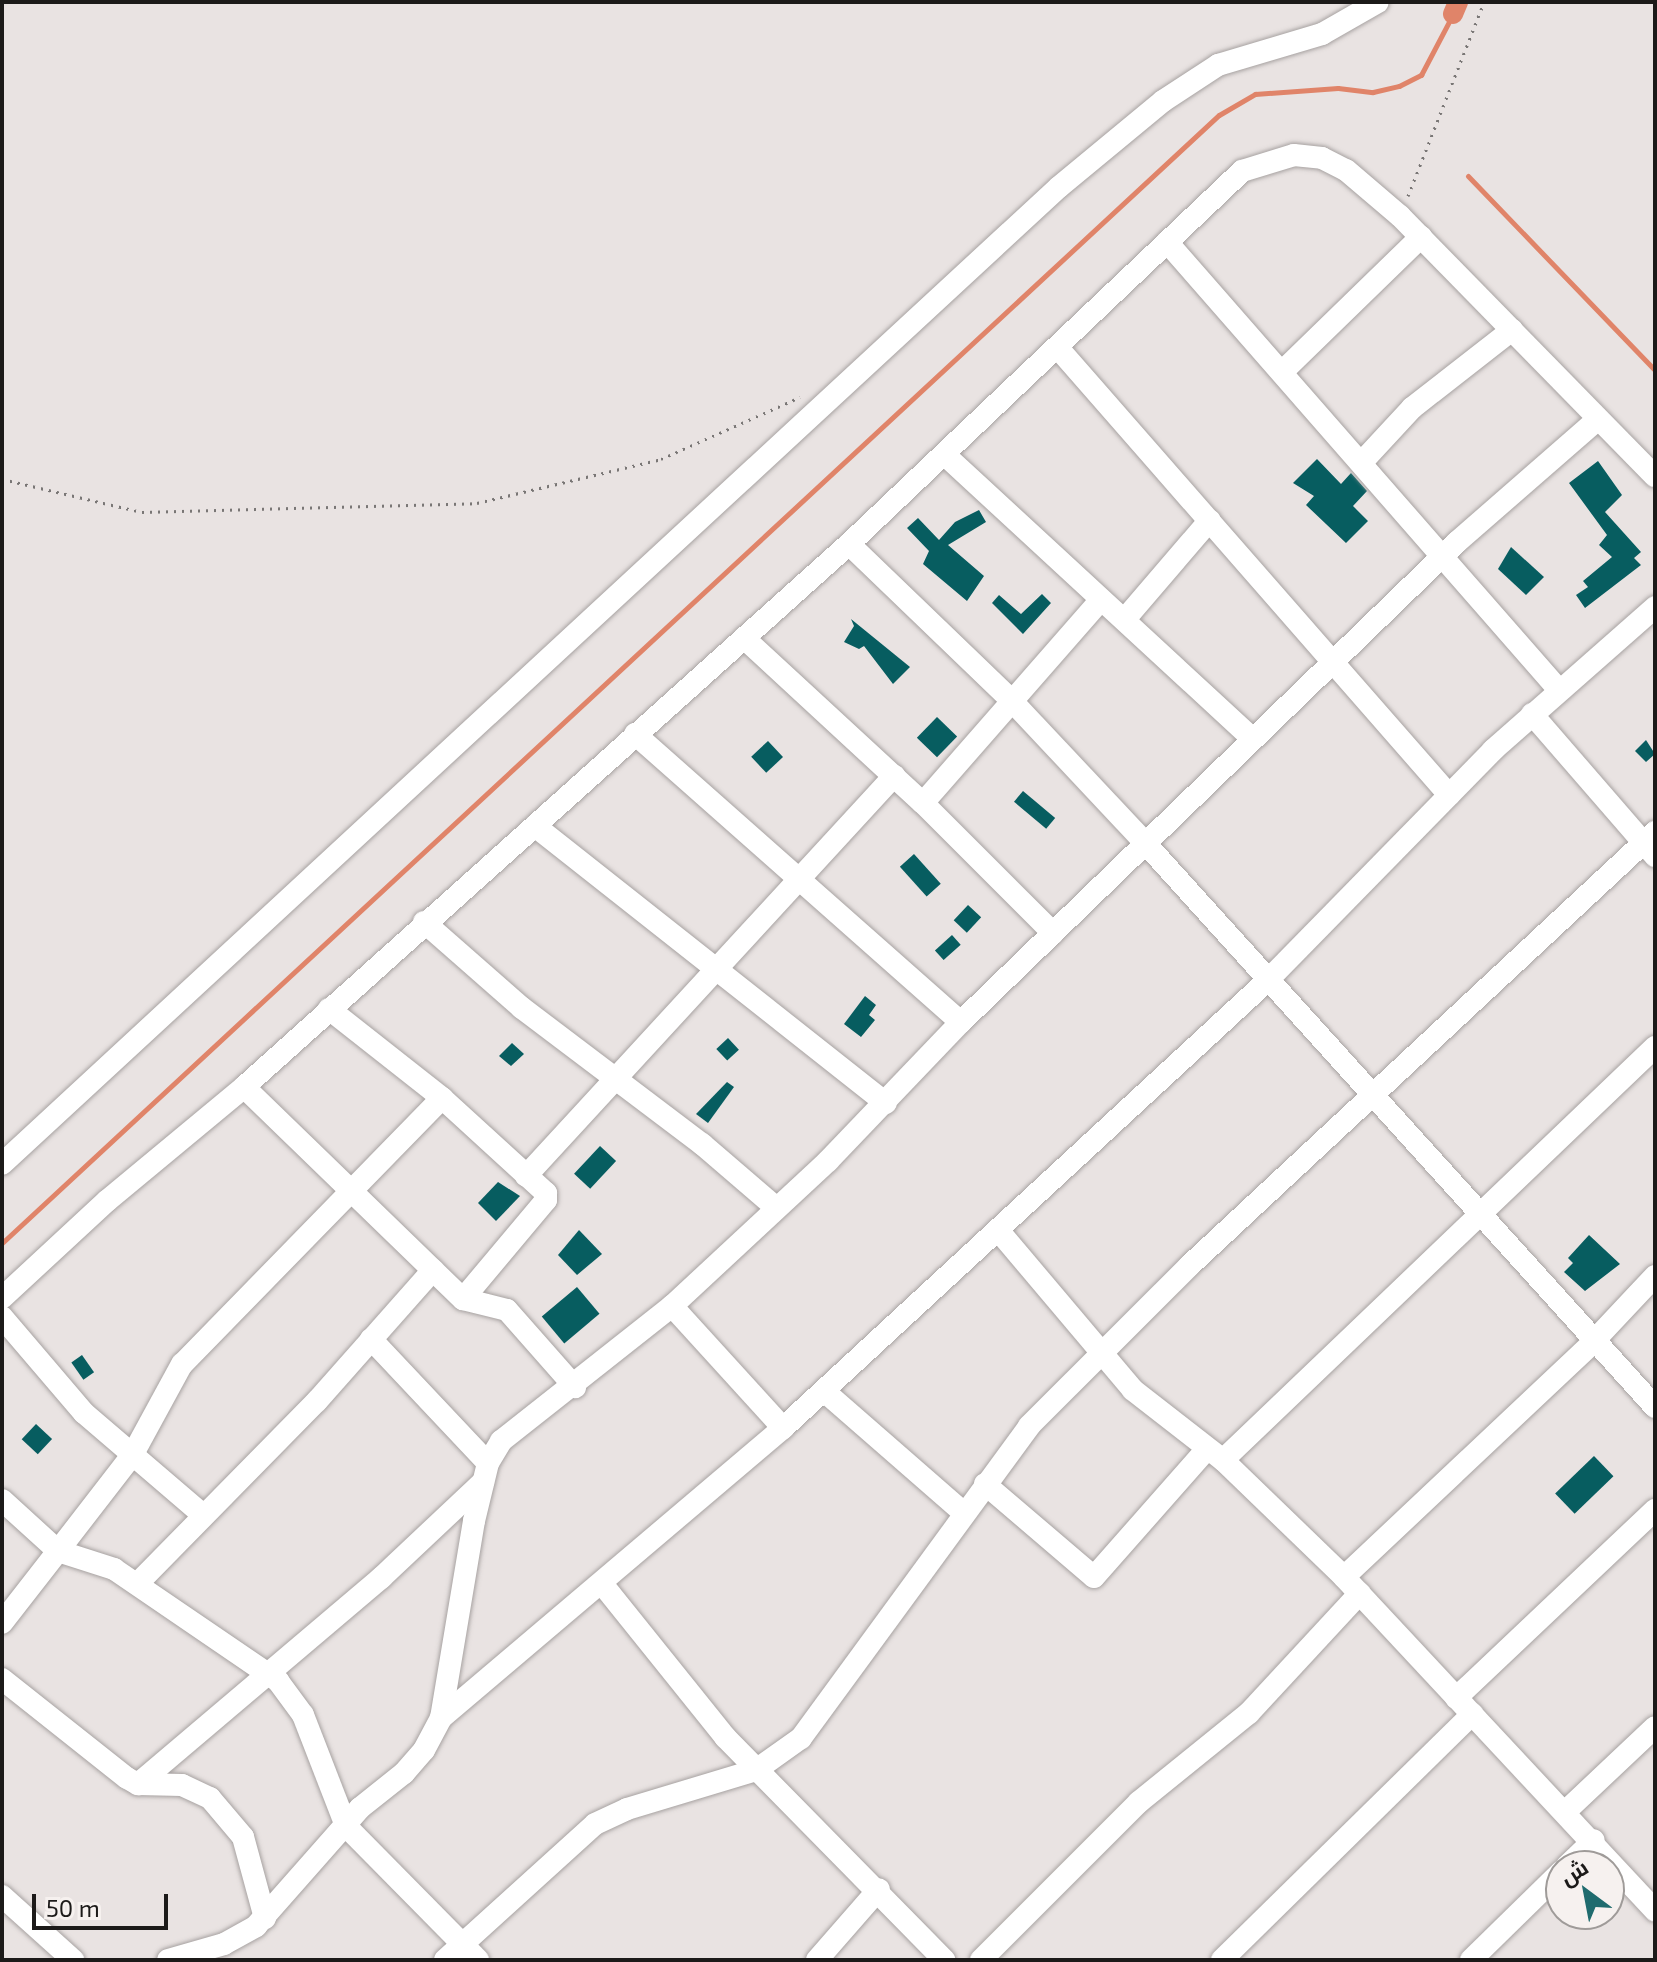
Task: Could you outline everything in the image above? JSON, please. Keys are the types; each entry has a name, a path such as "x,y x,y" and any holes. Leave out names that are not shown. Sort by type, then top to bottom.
{"street":[{"path":"2,1164 1059,187 1163,101 1218,65 1333,29 1378,2"},
{"path":"2,1298 108,1200 244,1087 424,922 849,544 1242,171 1294,155 1322,158 1346,170 1400,216 1655,476"},
{"path":"1282,372 1421,237"},
{"path":"1167,242 1445,555 1558,689"},
{"path":"1362,462 1404,415 1512,330"},
{"path":"1058,348 1449,795"},
{"path":"138,1784 381,1578 486,1473 520,1422 575,1387 672,1306 886,1103 961,1022 1445,555 1598,419"},
{"path":"945,455 1253,739"},
{"path":"1125,619 1210,520"},
{"path":"849,544 1011,700 1146,844 1480,1213 1592,1343 1655,1407"},
{"path":"923,803 1101,600"},
{"path":"168,1960 234,1940 265,1918 369,1799 415,1762 441,1718 603,1585 824,1391 1268,980 1558,689 1655,607"},
{"path":"744,638 923,803 1053,933"},
{"path":"2,1500 58,1551 106,1566 138,1583 267,1672 288,1691 303,1715 346,1826 462,1955 555,1856 603,1819 756,1770 801,1738 828,1707 1029,1426 1373,1094 1651,844 1532,714"},
{"path":"635,734 961,1022"},
{"path":"526,1176 720,970 894,776"},
{"path":"535,826 886,1103"},
{"path":"424,922 522,1008 616,1077 774,1206"},
{"path":"329,1009 442,1098 546,1193 546,1200 463,1299"},
{"path":"985,1484 1094,1577 1215,1454 1480,1213 1655,1047"},
{"path":"244,1087 463,1299 507,1310 575,1387"},
{"path":"2,1623 133,1454 182,1364 353,1193 442,1098"},
{"path":"998,1230 1100,1355 1152,1407 1215,1454 1352,1585 1594,1840 1655,1911"},
{"path":"138,1583 317,1401 433,1270"},
{"path":"981,1960 1139,1802 1249,1713 1352,1585 1655,1276"},
{"path":"672,1306 783,1428"},
{"path":"2,1317 79,1408 203,1515"},
{"path":"371,1339 486,1473"},
{"path":"824,1391 964,1513"},
{"path":"441,1718 486,1473"},
{"path":"1222,1960 1655,1510"},
{"path":"603,1585 756,1770 879,1889 944,1960"},
{"path":"2,1679 138,1784 182,1785 210,1798 243,1837 265,1918"},
{"path":"1566,1811 1655,1727"},
{"path":"1584,1850 1594,1840"},
{"path":"1471,1960 1545,1888"},
{"path":"817,1960 879,1889"},
{"path":"2,1896 73,1960"}],"path":[{"path":"1400,216 1484,2"},
{"path":"2,479 142,512 477,503 661,459 801,397"}],"building":[{"path":"1317,459 1341,484 1351,473 1367,491 1353,506 1368,521 1346,543 1306,505 1314,496 1293,483"},
{"path":"1598,461 1622,495 1605,512 1641,552 1634,558 1641,565 1585,608 1576,595 1588,587 1583,581 1612,557 1599,545 1607,535 1569,483"},
{"path":"979,510 986,522 948,545 984,576 967,601 923,564 929,551 907,528 918,518 939,540 955,522"},
{"path":"1511,547 1544,577 1526,595 1498,569"},
{"path":"1042,594 1051,603 1023,634 992,603 999,595 1021,614"},
{"path":"851,619 910,667 893,684 864,646 859,649 844,642 854,626"},
{"path":"937,717 957,736 937,757 917,738"},
{"path":"1646,740 1655,754 1646,762 1635,751"},
{"path":"768,741 783,757 766,773 751,757"},
{"path":"1023,791 1055,818 1046,829 1014,802"},
{"path":"914,854 941,884 927,896 900,867"},
{"path":"968,905 981,917 967,933 954,920"},
{"path":"952,935 961,945 944,960 935,950"},
{"path":"865,996 876,1005 869,1015 875,1020 861,1037 844,1024"},
{"path":"728,1038 739,1050 727,1061 716,1049"},
{"path":"512,1043 524,1054 511,1066 499,1056"},
{"path":"727,1082 734,1087 708,1123 696,1114"},
{"path":"600,1146 616,1161 590,1189 574,1174"},
{"path":"498,1182 520,1196 496,1221 478,1203"},
{"path":"579,1230 602,1254 577,1275 558,1255"},
{"path":"1589,1235 1620,1264 1585,1291 1564,1272 1573,1263 1568,1258"},
{"path":"577,1287 599,1314 564,1343 542,1317"},
{"path":"82,1355 94,1372 83,1380 71,1362"},
{"path":"36,1424 52,1439 38,1454 22,1439"},
{"path":"1594,1456 1613,1476 1575,1514 1555,1494"}],"waterway":[{"path":"1453,14 1458,2"},
{"path":"2,1243 1219,115 1255,94 1338,88 1373,92 1399,86 1421,75 1453,14"},
{"path":"1468,176 1655,370"}]}
